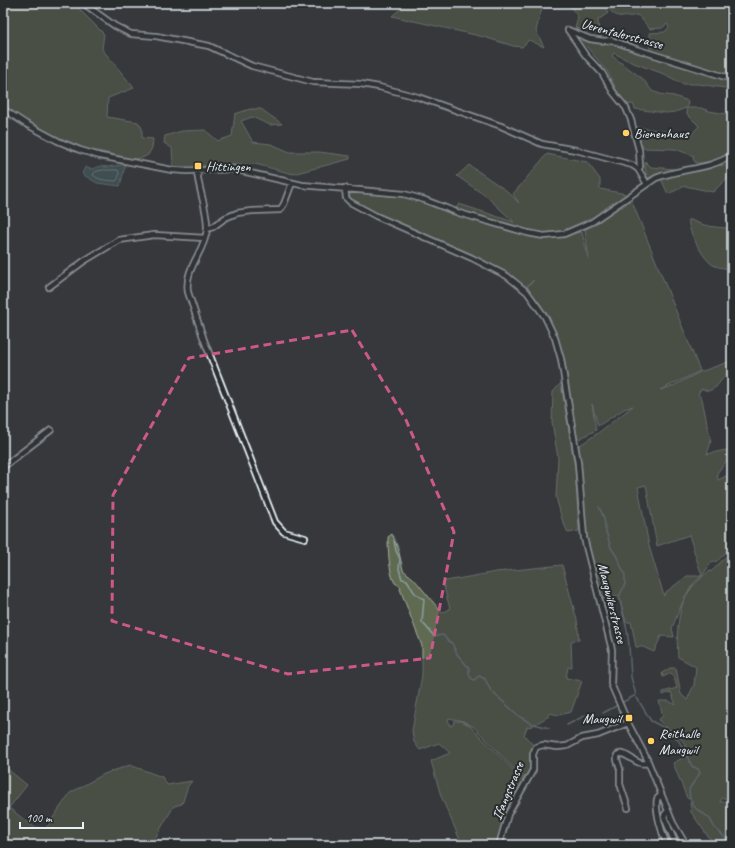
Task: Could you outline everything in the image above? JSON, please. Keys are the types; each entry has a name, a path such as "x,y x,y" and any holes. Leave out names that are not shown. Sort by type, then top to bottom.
{"street":[{"path":"83,3 115,26 131,34 156,36 209,46 252,66 313,82 361,84 418,97 501,126 542,144 576,150 629,164 638,169 647,184"},
{"name":"Uerentalerstrasse","path":"638,169 640,167 640,154 628,111 613,92 602,73 586,56 568,30 590,39 604,41 612,40 638,50 732,79"},
{"path":"3,110 58,141 87,153 167,169 232,169 302,185 393,192 411,195 459,213 528,233 552,236 564,234 599,219 656,178 716,164 732,155"},
{"path":"197,170 207,229 205,238 188,274 188,292 204,340 275,522 284,532 304,538"},
{"path":"207,229 213,227 225,218 237,213 247,211 280,210 284,204 292,183"},
{"name":"Maugwilerstrasse","path":"345,188 346,198 350,202 379,217 493,268 512,280 527,292 545,317 558,348 564,378 580,481 584,538 612,646 612,684 628,723 634,732 648,764 667,812 677,832 686,845"},
{"path":"49,287 84,261 119,240 154,235 205,238"},
{"path":"3,467 51,430"},
{"name":"Ifangstrasse","path":"499,845 508,814 533,770 534,749 540,745 554,747 567,746 582,738 598,735 628,723"},
{"path":"628,808 620,784 620,769 617,755 623,753 639,764 648,764"},
{"path":"661,795 657,799 657,810 667,845"},
{"path":"667,812 664,817 676,845"}],"highlighted area":[{"path":"352,330 406,420 454,532 430,658 288,674 112,621 113,495 189,358"}],"green space":[{"path":"3,3 73,3 104,34 102,49 134,88 108,98 107,117 138,122 142,128 142,138 153,139 152,148 148,155 142,158 132,159 98,151 80,149 3,107"},
{"path":"407,3 544,3 536,31 544,47 529,40 522,47 513,46 484,37 392,16"},
{"path":"568,3 602,3 608,13 598,20 599,34 575,28 578,17"},
{"path":"604,3 732,3 732,79 650,53 650,33 665,32 669,27 667,24 662,28 650,29 638,15 623,17 615,15"},
{"path":"581,40 611,40 649,56 732,81 732,89 698,84 683,84 664,74 631,62 614,53 612,56 643,79 652,91 688,101 687,108 701,108 732,115 732,150 716,160 706,163 696,163 693,159 694,156 675,149 643,148 635,127 691,135 699,126 687,114 686,108 675,112 666,113 635,109 633,104 624,105 607,71"},
{"path":"250,109 261,109 282,124 270,125 252,117 241,121 253,142 271,144 290,152 319,152 350,156 350,159 293,174 255,164 173,167 172,148 164,143 165,136 182,131 205,130 218,141 232,136 235,114"},
{"path":"547,154 587,162 600,179 600,189 626,194 612,207 597,217 564,234 582,232 589,260 585,230 609,212 624,206 631,199 700,371 660,390 673,386 700,372 731,361 731,368 716,387 709,391 701,389 698,394 702,399 711,442 707,454 731,449 728,438 732,435 732,547 717,561 711,563 702,576 694,583 685,596 672,628 674,637 661,636 654,652 643,647 636,647 631,622 626,622 619,596 602,599 586,536 577,447 633,406 624,409 598,426 592,404 596,430 579,439 575,433 565,363 541,305 527,287 534,280 525,287 500,269 461,250 376,214 354,202 349,197 351,193 358,191 406,196 427,202 451,212 452,215 459,204 514,222 487,197 457,176 469,165 507,191 519,203 513,194","holes":["729,458 730,474 718,480 717,473","646,485 657,546 689,535 702,576 687,576 666,592 664,596 649,546 638,487"]},
{"path":"732,158 732,180 726,179 713,192 685,186 668,194 661,179 719,165 724,166 724,163"},
{"path":"645,161 651,167 674,169 647,178"},
{"path":"689,219 710,226 732,228 732,269 713,265 709,262 696,244 690,230"},
{"path":"561,383 575,468 579,531 568,533 562,519 556,497 558,458 552,422 553,392"},
{"path":"392,534 398,548 403,570 414,579 442,613 450,609 443,583 446,581 496,572 562,565 577,620 579,640 571,641 572,667 568,667 566,678 582,681 571,712 559,715 549,713 549,716 532,726 527,727 524,735 534,746 532,751 532,766 528,777 523,778 474,727 463,721 448,719 450,726 453,725 454,721 461,721 469,725 525,782 508,814 497,845 463,845 441,796 431,761 450,753 439,743 420,750 414,742 412,731 422,675 422,646 400,589 401,587 395,583 391,574 388,537"},
{"path":"732,550 732,799 722,798 720,802 732,802 732,845 714,845 691,812 690,803 693,801 687,798 673,763 689,755 683,741 658,720 663,716 659,701 669,701 676,705 671,692 663,695 663,692 677,688 671,673 663,677 662,673 670,668 676,668 681,694 687,700 694,685 696,667 678,657 677,636 682,605 692,587 706,574 712,571"},
{"path":"130,765 162,777 167,785 192,781 188,786 182,804 174,806 151,845 3,845 3,769 5,767 27,785 9,808 34,827 46,828 70,793 104,774"}],"water":[{"path":"125,165 125,167 120,186 97,183 82,174 85,167 91,169 101,166 107,167"}],"waterway":[{"path":"599,507 604,518 605,528 611,548 616,555 625,575 625,584 619,597 627,630 631,677 636,695 623,702"},
{"path":"394,541 396,551 400,559 399,569 402,579 407,580 415,594 424,599 422,622 434,636 443,635 452,643 457,654 469,668 471,678 474,680 479,676 485,679 491,691 519,716 530,723 549,728"},
{"path":"637,698 651,721 667,729 679,741 692,766 698,769 700,773 689,789 690,799"},
{"path":"603,713 618,705"},
{"path":"567,725 586,715 593,714"},
{"path":"691,802 696,809 709,818 715,828 724,837 728,845"}],"place":[{"name":"Bienenhaus","path":"626,133"},
{"name":"Hittingen","path":"198,166"},
{"name":"Maugwil","path":"629,718"},
{"name":"Reithalle Maugwil","path":"651,741"}]}
